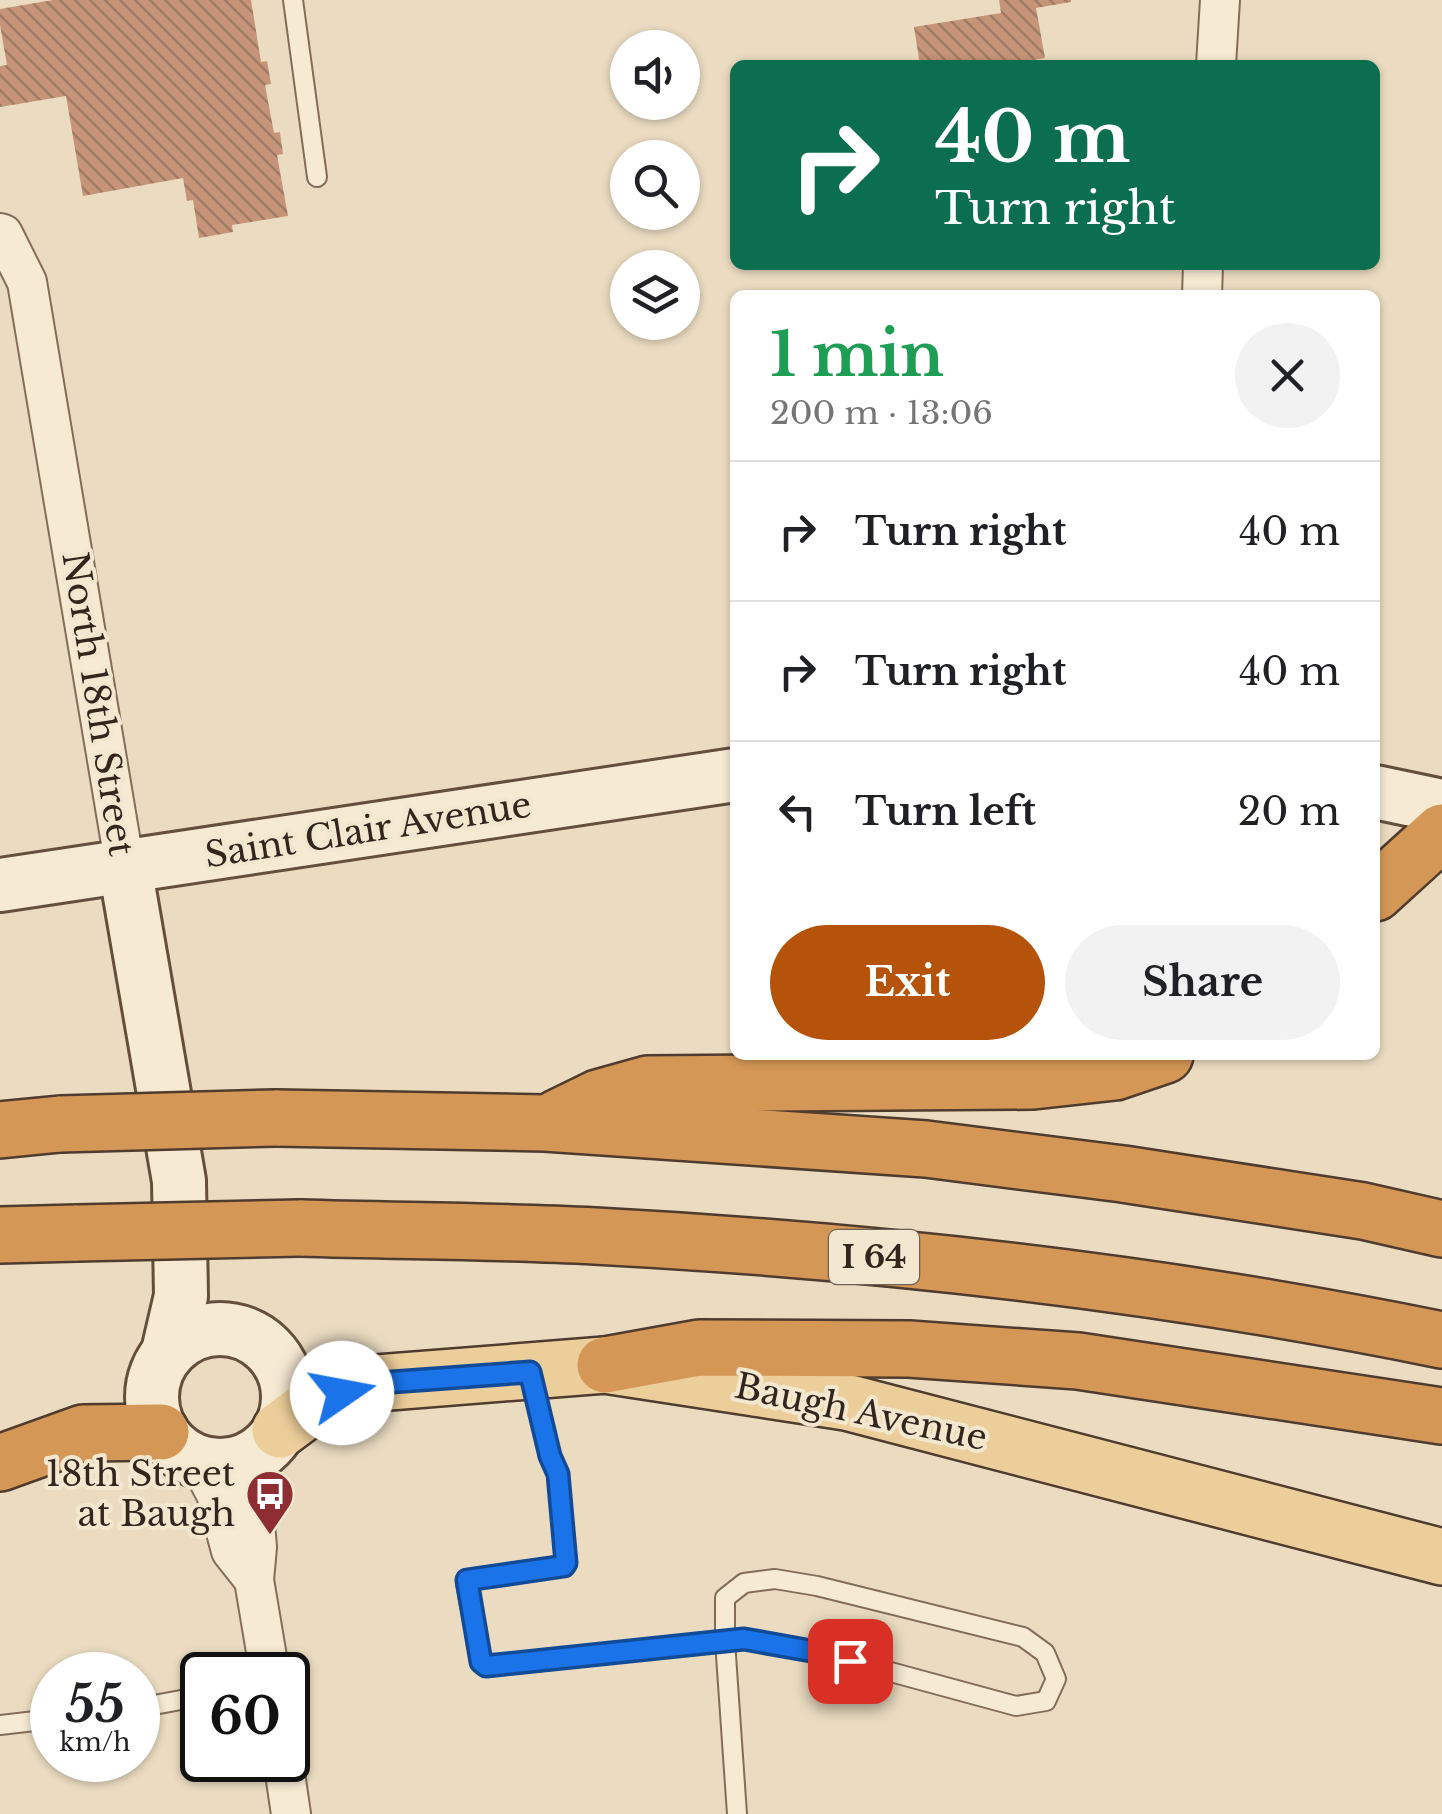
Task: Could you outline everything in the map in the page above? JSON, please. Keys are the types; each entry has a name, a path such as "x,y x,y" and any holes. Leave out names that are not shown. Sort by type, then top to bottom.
{"highway":[{"path":"1380,888 1442,832"},
{"path":"545,1123 598,1098 648,1084 1034,1081 1115,1072 1150,1060"},
{"path":"0,1130 60,1124 276,1118 545,1123 926,1149 1326,1205 1442,1229"},
{"name":"I 64","path":"0,1234 300,1228 594,1236 825,1252 1074,1278 1442,1340"},
{"path":"605,1365 699,1348 909,1349 1078,1361 1442,1416"},
{"path":"0,1463 83,1433 180,1447"}],"main road":[{"name":"Saint Clair Avenue","path":"0,885 730,776"},
{"path":"1380,793 1442,806"},
{"name":"North 18th Street","path":"125,867 179,1181 181,1296 168,1352"},
{"name":"North 18th Street","path":"179,1181 226,1300 253,1336"},
{"path":"219,1328 253,1336 279,1361 289,1395 287,1413 268,1442 239,1463 221,1465 180,1447 154,1416 154,1380 168,1352 185,1338 219,1328"},
{"name":"Baugh Avenue","path":"268,1442 319,1401 364,1384 605,1365 846,1402 1442,1557"}],"street":[{"path":"1216,60 1220,0"},
{"name":"North 18th Street","path":"0,233 27,282 125,867"},
{"path":"266,1652 254,1580 257,1547 251,1479 268,1442"},
{"path":"180,1447 216,1494 230,1551 254,1580"},
{"path":"285,1782 290,1814"}],"lane":[{"path":"294,0 317,178"},
{"path":"530,1372 558,1474 566,1563 467,1580 481,1662 486,1666 726,1642 744,1639 817,1652 1016,1706 1046,1701 1056,1679 1045,1653 1023,1638 817,1586 774,1579 744,1583 725,1598 726,1642 737,1814"},
{"path":"0,1725 30,1722"}],"building":[{"path":"53,0 251,0 261,62 267,61 271,84 265,85 274,133 280,132 283,154 277,155 288,216 232,225 233,232 199,238 193,200 187,201 183,178 83,196 66,96 0,107 0,66 7,65 0,9"},
{"path":"999,0 1071,0 1036,8 1045,58 919,60 914,27 1001,13"}],"place":[{"name":"18th Street at Baugh","path":"270,1536"}],"route":[{"path":"342,1393 364,1384 530,1372 558,1474 566,1563 467,1580 481,1662 486,1666 744,1639 850,1661"}]}
